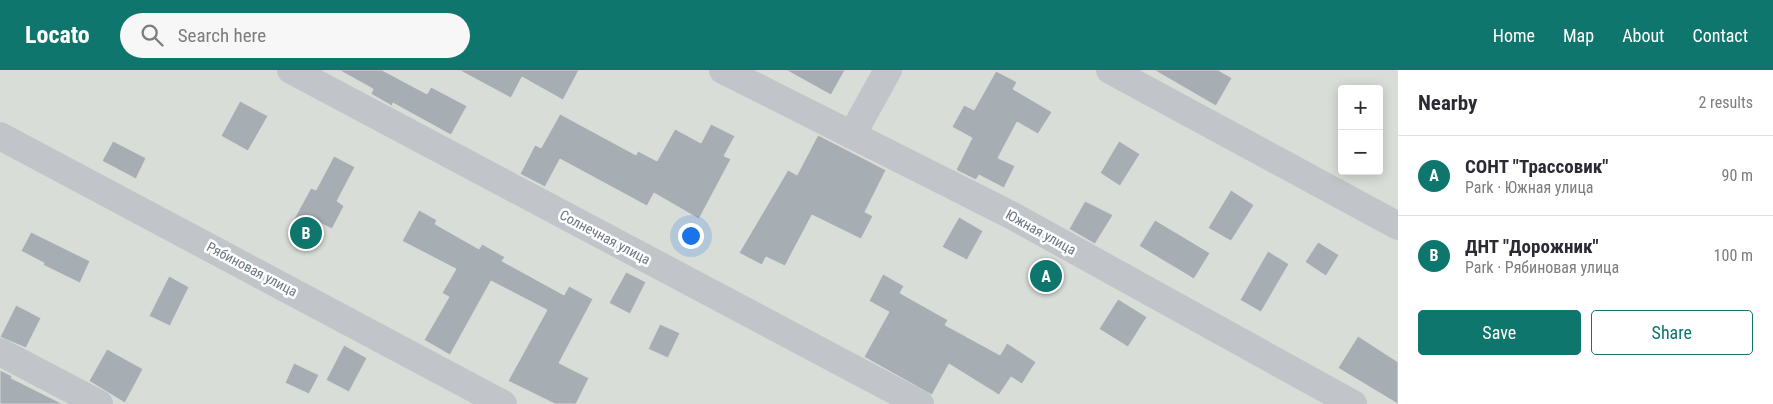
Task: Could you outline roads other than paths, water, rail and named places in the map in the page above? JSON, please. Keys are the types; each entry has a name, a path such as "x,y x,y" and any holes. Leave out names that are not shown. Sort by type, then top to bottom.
{"street":[{"name":"Солнечная улица","path":"291,70 920,404"},
{"name":"Южная улица","path":"724,70 1020,220 1353,404"},
{"path":"852,135 888,70"},
{"path":"1110,70 1398,226"},
{"name":"Рябиновая улица","path":"0,136 504,404"},
{"path":"0,352 99,404"}],"place":[{"name":"ДНТ \"Дорожник\"","path":"306,233"},
{"name":"СОНТ \"Трассовик\"","path":"1046,276"}]}
